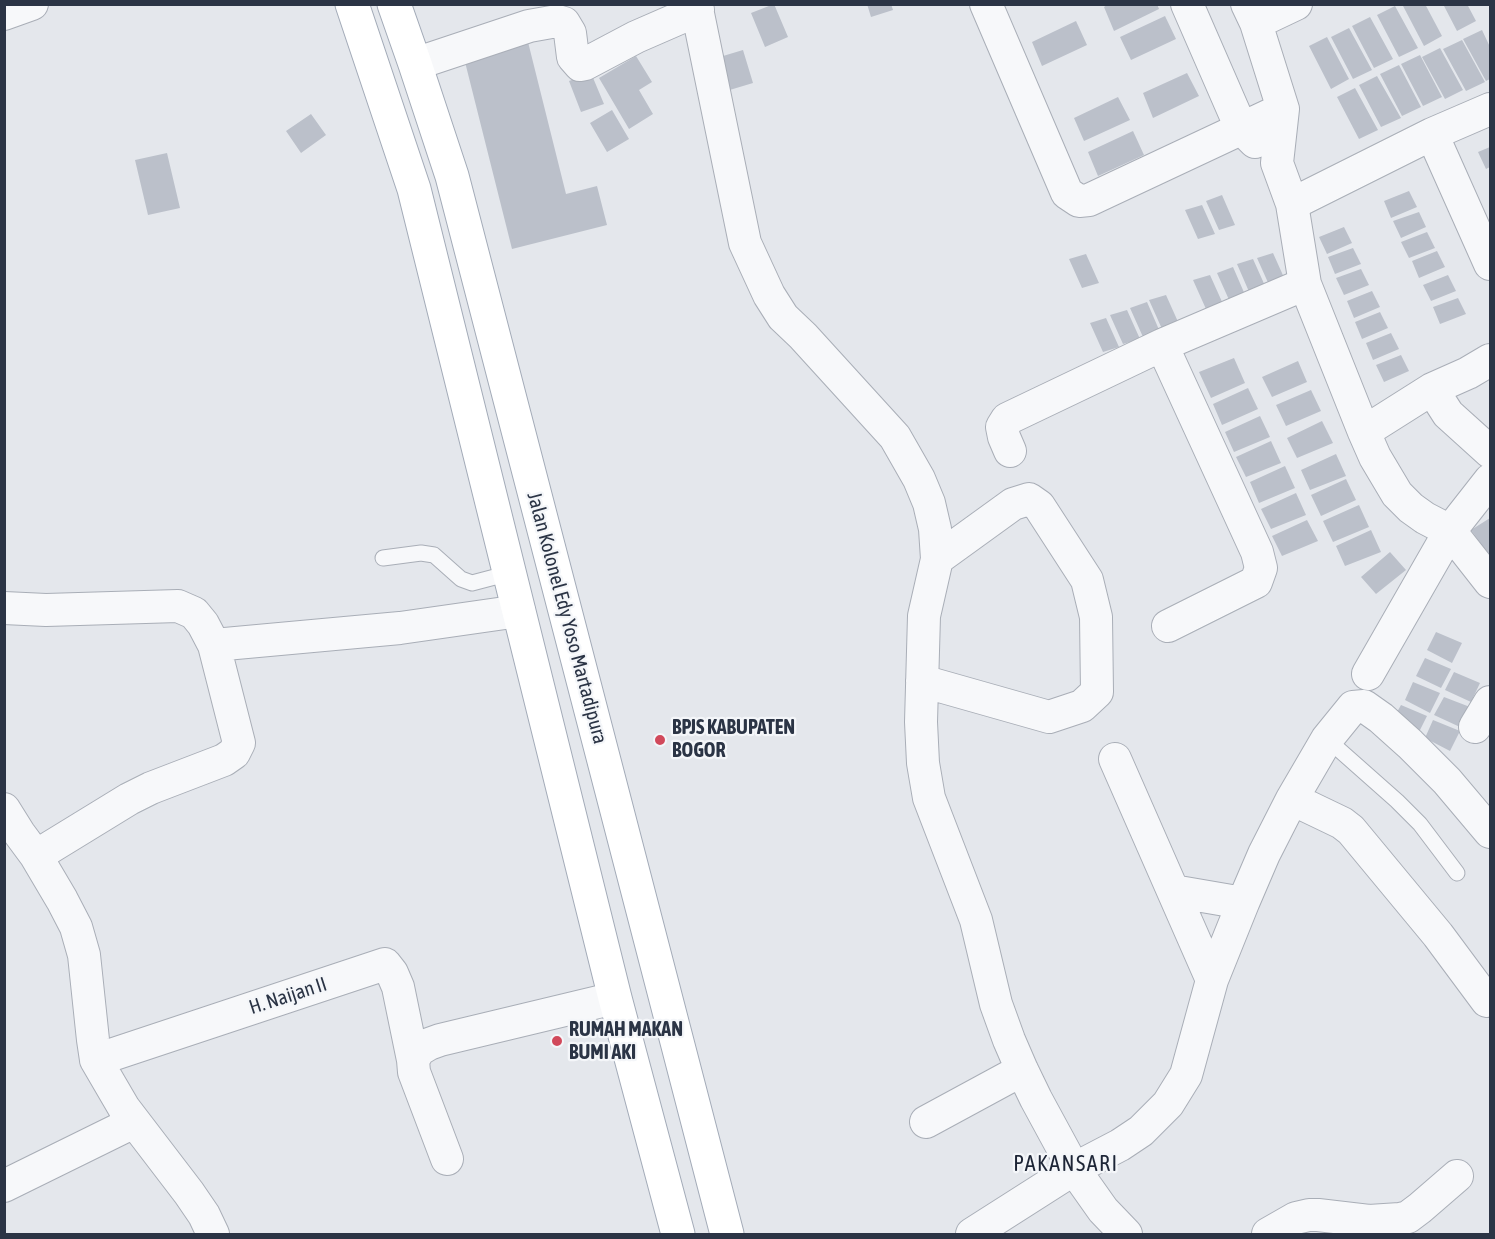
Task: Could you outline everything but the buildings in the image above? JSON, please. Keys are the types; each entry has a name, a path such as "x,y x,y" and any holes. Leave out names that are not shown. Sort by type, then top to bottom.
{"main road":[{"path":"352,4 414,189 615,998 678,1234"},
{"name":"Jalan Kolonel Edy Yoso Martadipura","path":"394,4 452,176 727,1234"},
{"path":"649,1123 694,1111"}],"street":[{"path":"4,14 32,4"},
{"path":"986,4 1067,193 1078,201 1089,200 1283,109"},
{"path":"1187,4 1241,128 1277,163 1292,204 1305,284 1375,457 1397,494 1418,513 1450,531 1491,582"},
{"path":"1277,163 1283,109 1251,14 1296,4"},
{"path":"416,64 529,26 557,21 564,23 570,33 573,57 580,65 585,64 697,7 745,243 769,295 783,317 895,437 919,479 929,504 935,530 937,559 924,616 921,722 923,763 929,798 976,920 996,1004 1022,1070 1074,1169 1102,1210 1126,1234"},
{"path":"1292,204 1432,134 1491,109"},
{"path":"1432,134 1491,264"},
{"path":"1010,451 1002,427 1007,419 1162,345 1305,284"},
{"path":"1162,345 1257,552 1261,568 1256,582 1168,626"},
{"path":"1364,432 1432,389 1491,360"},
{"path":"1432,389 1448,414 1491,452"},
{"path":"1368,674 1450,531 1491,480"},
{"path":"922,681 1049,717 1082,706 1097,692 1096,617 1088,580 1039,506 1029,499 1013,504 937,559"},
{"path":"4,608 46,610 178,606 194,614 203,624 214,645 238,743 234,753 224,760 151,788 36,856"},
{"path":"214,645 400,628 519,611"},
{"path":"972,1234 1074,1169 1141,1131 1168,1104 1186,1075 1212,980 1264,854 1327,739 1353,707 1364,706 1410,744 1447,781 1491,832"},
{"path":"1115,759 1212,980"},
{"path":"1292,800 1342,823 1351,830 1438,935 1487,1001"},
{"path":"4,809 36,856 76,927 84,955 96,1060 134,1122 204,1215 213,1234"},
{"path":"1173,891 1243,903"},
{"name":"H. Naijan II","path":"96,1060 385,964 398,987 413,1060"},
{"path":"447,1159 414,1072 413,1060 419,1050 440,1040 615,998"},
{"path":"926,1122 1022,1070"},
{"path":"4,1186 134,1122"},
{"path":"1268,1234 1296,1218 1309,1215 1369,1221 1408,1217 1456,1176"}],"lane":[{"path":"383,558 421,553 434,555 461,579 472,583 510,573"},
{"path":"1327,739 1420,824 1457,873"}],"place":[{"name":"BPJS KABUPATEN BOGOR","path":"660,740"},
{"name":"RUMAH MAKAN BUMI AKI","path":"557,1041"}],"district":[{"name":"PAKANSARI","path":"1066,1164"}]}
